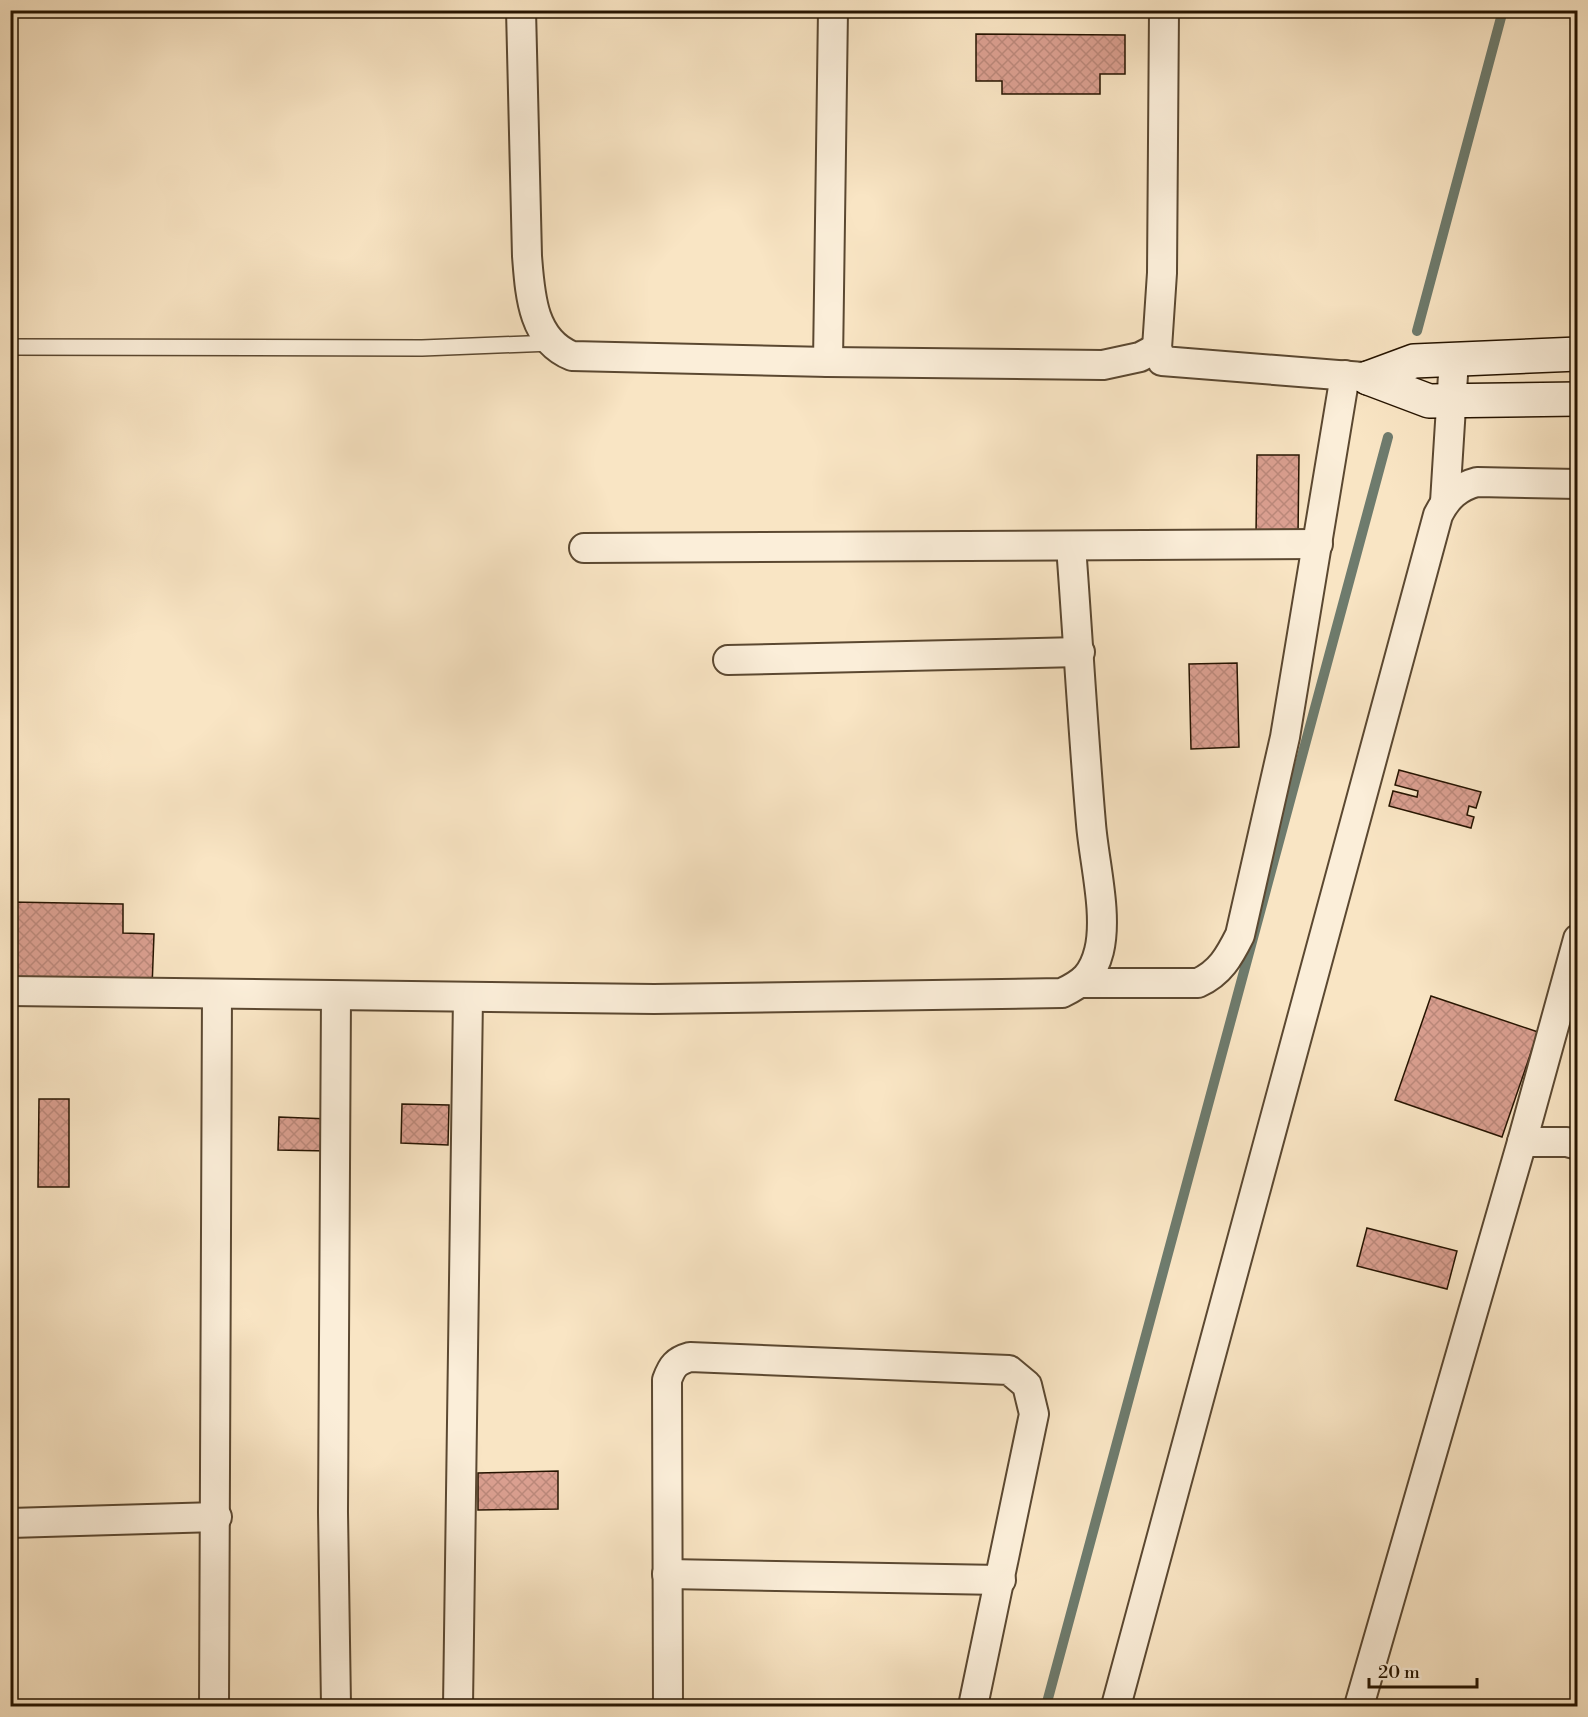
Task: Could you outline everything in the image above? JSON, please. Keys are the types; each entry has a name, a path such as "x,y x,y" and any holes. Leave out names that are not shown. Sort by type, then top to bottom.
{"street":[{"path":"521,10 530,292 541,330 560,351 572,356 828,362 1103,364 1140,357 1157,348"},
{"path":"828,362 833,10"},
{"path":"1164,10 1162,273 1157,348 1162,361 1357,376 1429,401 1578,399"},
{"path":"1357,376 1414,361 1454,358 1480,360 1578,354"},
{"path":"1445,502 1454,358"},
{"path":"10,991 654,999 1062,993 1082,984 1198,984 1214,976 1227,959 1240,935 1285,736 1318,544 1357,376"},
{"path":"1116,1707 1412,604 1438,515 1445,502 1463,485 1477,482 1578,484"},
{"path":"584,548 1318,544"},
{"path":"1071,546 1091,825 1101,921 1099,950 1092,969 1082,984"},
{"path":"728,660 1080,652"},
{"path":"1359,1707 1522,1142 1578,939"},
{"path":"214,1707 217,1517 217,994"},
{"path":"336,996 333,1512 336,1707"},
{"path":"458,1707 468,997"},
{"path":"1522,1142 1567,1142 1578,1145"},
{"path":"668,1707 668,1380 671,1369 678,1360 690,1357 1009,1371 1020,1377 1027,1385 1034,1414 974,1707"},
{"path":"10,1523 217,1517"},
{"path":"668,1574 1001,1580"}],"lane":[{"path":"10,347 422,348 552,344"}],"building":[{"path":"976,34 1125,35 1125,74 1100,74 1100,94 1002,94 1002,81 976,81"},
{"path":"1257,455 1299,455 1298,536 1256,535"},
{"path":"1237,663 1239,747 1191,749 1189,664"},
{"path":"1399,770 1481,792 1476,808 1469,806 1467,815 1474,817 1471,828 1389,806 1393,791 1417,797 1418,791 1395,785"},
{"path":"10,902 123,904 123,933 154,934 152,988 10,984"},
{"path":"1431,996 1538,1032 1502,1137 1395,1100"},
{"path":"39,1099 69,1099 69,1187 38,1187"},
{"path":"402,1104 449,1105 448,1145 401,1143"},
{"path":"279,1117 329,1119 328,1151 278,1150"},
{"path":"1367,1228 1457,1251 1447,1289 1357,1266"},
{"path":"558,1471 558,1509 478,1510 478,1473"}],"waterway":[{"path":"1417,331 1503,10"},
{"path":"1046,1706 1388,437"}]}
